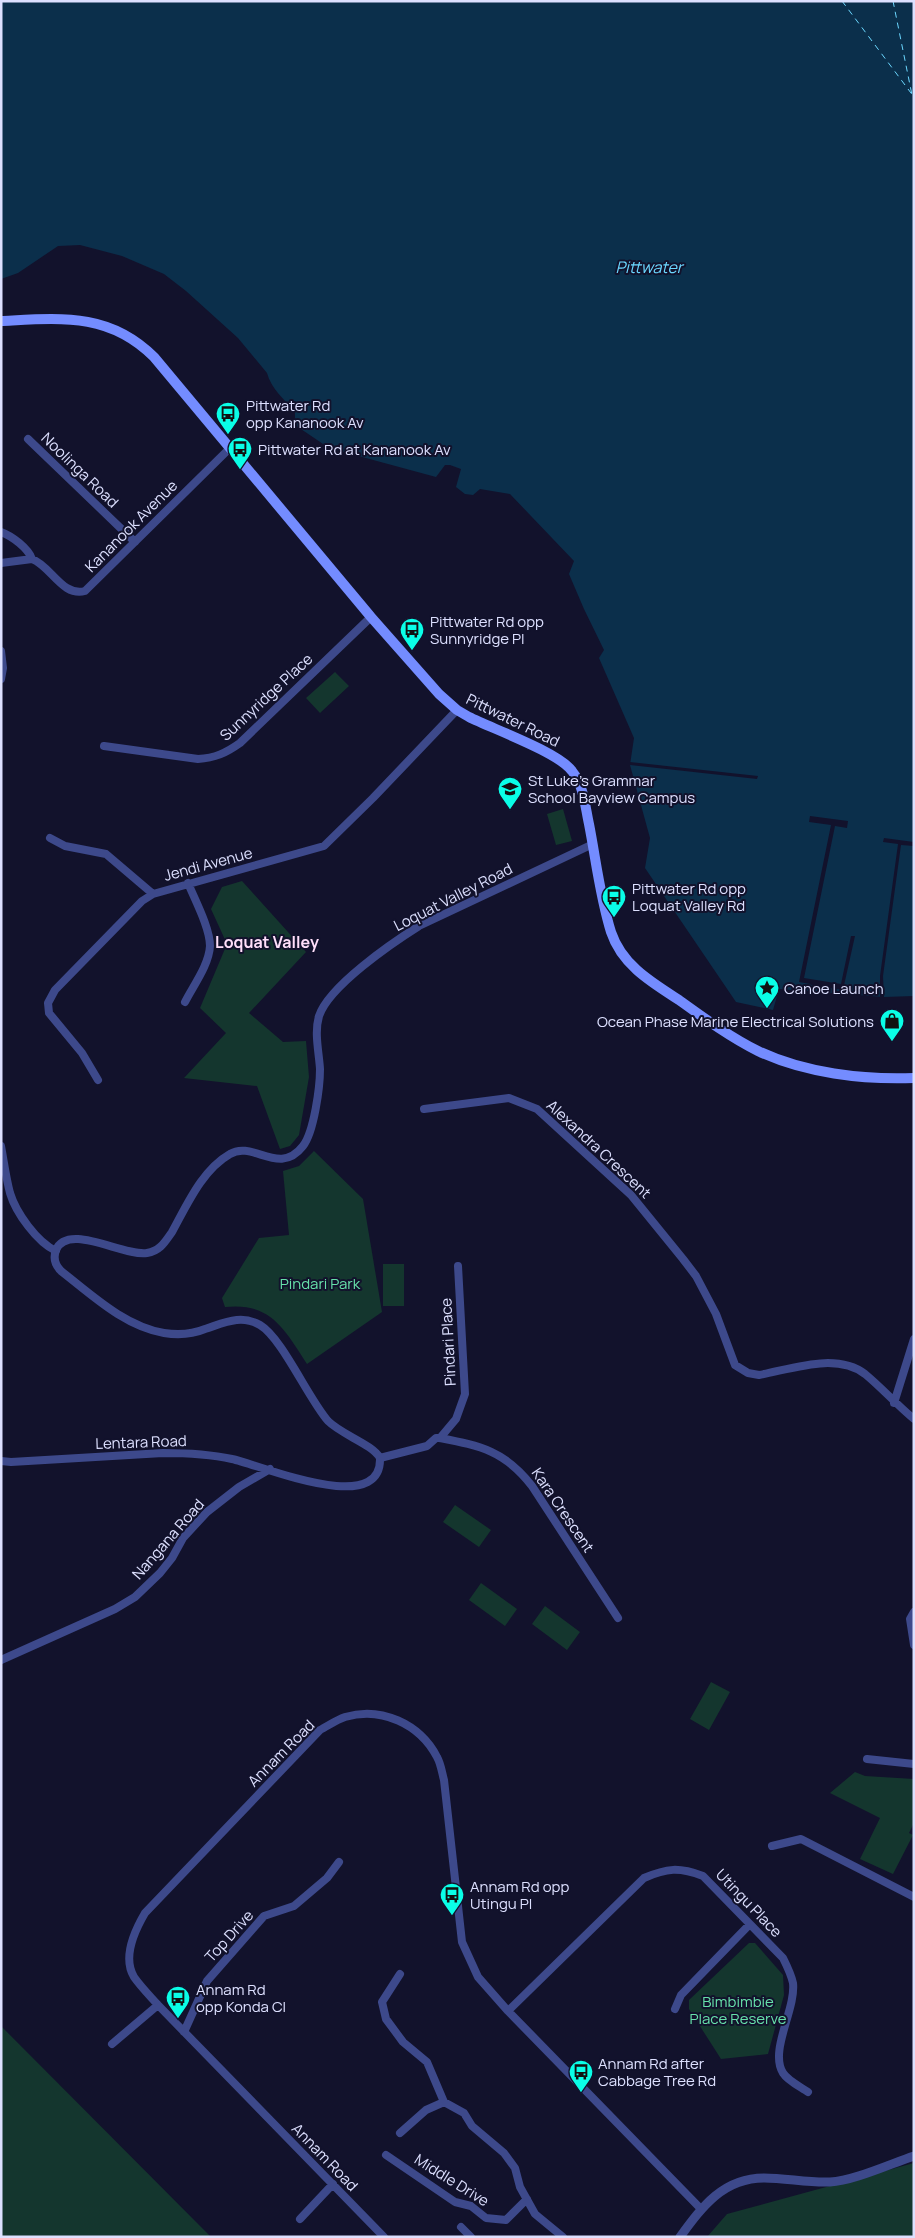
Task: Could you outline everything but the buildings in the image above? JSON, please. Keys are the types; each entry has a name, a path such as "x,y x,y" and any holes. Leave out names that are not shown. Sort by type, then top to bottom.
{"main road":[{"name":"Pittwater Road","path":"1,321 80,320 118,330 136,340 154,357 439,694 457,710 565,763 572,770 581,787 612,933 623,956 642,974 728,1034 776,1058 856,1076 914,1078"}],"street":[{"name":"Noolinga Road","path":"28,439 135,542"},
{"name":"Kananook Avenue","path":"1,532 12,538 30,554 32,559 40,562 68,589 81,592 88,589 230,448"},
{"path":"1,563 32,559"},
{"name":"Sunnyridge Place","path":"104,746 198,759 212,758 225,754 240,743 372,617"},
{"path":"1,651 3,668 1,679"},
{"name":"Jendi Avenue","path":"98,1080 82,1053 49,1013 48,1003 62,983 142,901 153,894 324,846 457,710"},
{"path":"50,838 65,846 106,854 153,894"},
{"name":"Loquat Valley Road","path":"56,1251 61,1243 72,1238 131,1253 152,1252 166,1242 203,1179 230,1154 244,1151 274,1159 285,1158 296,1153 310,1135 319,1082 319,1017 328,999 337,988 419,926 593,844"},
{"path":"185,1002 206,961 210,945 188,883"},
{"name":"Alexandra Crescent","path":"424,1109 509,1098 537,1109 631,1195 683,1259 696,1276 716,1314 735,1365 748,1373 759,1375 830,1362 850,1366 865,1374 894,1403 914,1419"},
{"path":"1,1146 10,1195 31,1231 49,1248 56,1251 56,1266 127,1320 144,1328 166,1333 188,1333 236,1320 249,1321 260,1326 273,1337 315,1404 330,1422 355,1441 371,1448 380,1458 426,1446 436,1438 440,1438"},
{"name":"Pindari Place","path":"440,1438 456,1419 465,1394 458,1266"},
{"path":"894,1403 914,1339"},
{"name":"Kara Crescent","path":"440,1438 476,1445 499,1454 518,1469 553,1517 618,1618"},
{"name":"Lentara Road","path":"1,1461 178,1453 231,1459 317,1484 357,1486 374,1479 380,1469 380,1458"},
{"name":"Nangana Road","path":"1,1660 115,1609 135,1597 160,1573 172,1558 183,1538 207,1512 239,1487 270,1469"},
{"path":"914,1612 910,1619 914,1645"},
{"name":"Annam Road","path":"384,2237 158,2005 134,1977 131,1969 131,1941 145,1913 320,1730 343,1718 370,1714 390,1717 410,1726 426,1739 438,1758 444,1780 462,1942 478,1977 508,2011 701,2209"},
{"path":"867,1759 914,1764"},
{"path":"772,1846 801,1839 914,1897"},
{"name":"Top Drive","path":"184,2032 206,1982 264,1916 294,1906 327,1878 340,1862"},
{"name":"Utingu Place","path":"508,2011 644,1878 663,1870 687,1870 703,1876 783,1958 790,1970 792,1995 778,2060 784,2074 808,2092"},
{"path":"675,2009 681,1996 750,1924"},
{"path":"400,1974 382,2002 386,2019 404,2042 427,2062 444,2102 464,2113 472,2126 504,2153 515,2168 520,2187 534,2214 563,2237"},
{"path":"112,2044 158,2005"},
{"path":"400,2133 426,2110 444,2102"},
{"name":"Middle Drive","path":"386,2154 455,2202 471,2206 486,2218 506,2220 527,2199"},
{"path":"680,2237 701,2209 717,2193 739,2183 762,2178 831,2182 860,2175 914,2156"},
{"path":"300,2219 333,2184"},
{"path":"460,2227 471,2237"}],"green space":[{"path":"335,672 349,686 320,713 306,698"},
{"path":"563,809 572,841 556,845 547,814"},
{"path":"242,881 306,952 249,1013 283,1042 306,1041 309,1077 299,1135 290,1146 280,1149 257,1086 184,1078 226,1033 200,1008 227,944 211,909 222,887"},
{"name":"Pindari Park","path":"314,1151 363,1199 382,1312 307,1364 284,1330 275,1321 254,1309 225,1307 222,1298 259,1238 289,1235 283,1171 299,1166"},
{"path":"383,1264 404,1264 404,1306 383,1306"},
{"path":"455,1505 491,1530 479,1547 443,1522"},
{"path":"481,1583 517,1609 505,1626 469,1600"},
{"path":"545,1606 580,1632 567,1650 532,1624"},
{"path":"711,1682 730,1692 709,1730 690,1719"},
{"path":"855,1772 865,1776 914,1779 914,1823 909,1833 913,1835 893,1874 860,1859 880,1818 830,1793"},
{"name":"Bimbimbie Place Reserve","path":"749,1943 755,1943 783,1975 784,1995 768,2054 721,2059 689,2009 689,2000"},
{"path":"1,2026 211,2237 1,2237"},
{"path":"914,2163 914,2237 707,2237 727,2214"}],"water":[{"name":"Pittwater","path":"1,1 914,1 914,996 884,997 779,989 773,1010 736,1002 645,868 650,838 630,765 634,738 599,658 604,650 569,574 574,561 510,494 480,489 473,495 465,494 456,487 461,469 450,465 445,465 436,477 329,448 295,425 295,411 278,394 267,373 238,338 186,291 164,274 122,256 80,245 58,246 18,273 1,279"}],"pier":[{"path":"630,762 758,776 757,779 630,765"},
{"path":"810,816 848,821 847,828 835,826 804,978 841,984 851,936 855,936 843,990 818,986 828,993 822,992 810,984 799,982 831,825 809,822"},
{"path":"884,838 914,842 914,846 901,845 883,976 884,997 880,997 880,976 898,844 883,842"}],"ferry route":[{"path":"842,1 914,97"},
{"path":"893,1 912,95"}],"place":[{"name":"Pittwater Rd opp Kananook Av","path":"228,435"},
{"name":"Pittwater Rd at Kananook Av","path":"240,470"},
{"name":"Pittwater Rd opp Sunnyridge Pl","path":"412,651"},
{"name":"St Luke's Grammar School Bayview Campus","path":"510,810"},
{"name":"Pittwater Rd opp Loquat Valley Rd","path":"614,918"},
{"name":"Canoe Launch","path":"767,1009"},
{"name":"Ocean Phase Marine Electrical Solutions","path":"892,1042"},
{"name":"Annam Rd opp Utingu Pl","path":"452,1916"},
{"name":"Annam Rd opp Konda Cl","path":"178,2019"},
{"name":"Annam Rd after Cabbage Tree Rd","path":"581,2093"}],"district":[{"name":"Loquat Valley","path":"267,942"}]}
